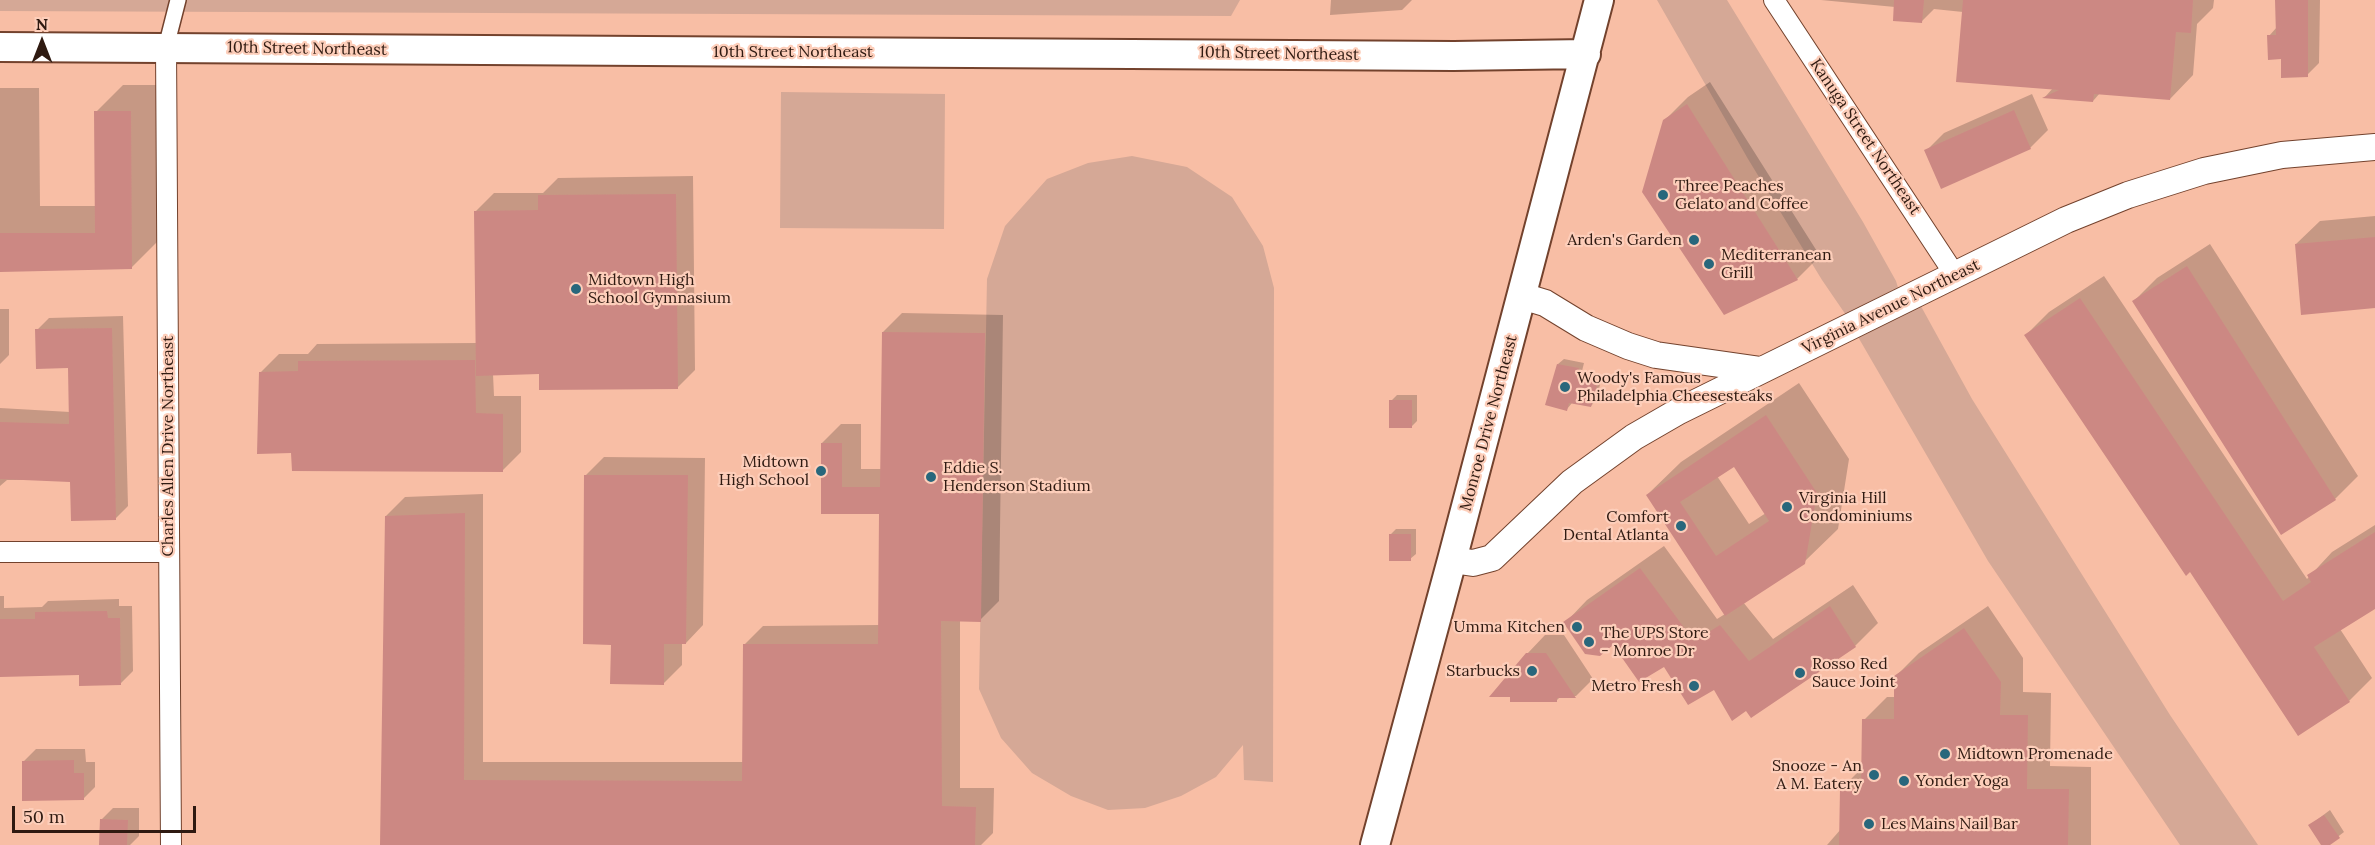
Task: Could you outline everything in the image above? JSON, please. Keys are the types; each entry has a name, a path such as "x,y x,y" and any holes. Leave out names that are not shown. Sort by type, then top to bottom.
{"main road":[{"name":"Monroe Drive Northeast","path":"1375,845 1599,0"},
{"name":"10th Street Northeast","path":"0,47 1454,56 1586,54"}],"street":[{"path":"166,47 178,0"},
{"name":"Kanuga Street Northeast","path":"1774,0 1956,275"},
{"name":"Charles Allen Drive Northeast","path":"166,47 171,845"},
{"name":"Virginia Avenue Northeast","path":"1452,560 1473,563 1492,558 1572,482 1634,437 1679,411 2066,220 2128,195 2193,174 2282,155 2375,147"},
{"path":"1522,296 1545,303 1586,328 1656,355 1761,370"},
{"path":"0,552 168,552"}],"shaded area":[{"path":"0,0 1240,0 1231,16 0,11"},
{"path":"1657,0 1727,0 1863,222 1896,281 1899,291 1848,318 1748,159"},
{"path":"781,92 945,94 944,229 780,228"},
{"path":"1132,156 1187,167 1232,197 1263,246 1274,288 1273,782 1244,780 1243,745 1216,777 1181,796 1145,808 1108,810 1071,796 1032,773 1001,738 979,689 987,279 1005,226 1047,179 1088,163"},
{"path":"1917,299 1972,399 2170,715 2258,845 2180,845 1988,561 1854,330"}],"building":[{"path":"1894,0 1924,0 1922,23 1893,21"},
{"path":"1963,0 2193,0 2191,33 2176,32 2170,100 2094,94 2093,102 2042,98 2059,90 1956,82"},
{"path":"2275,0 2308,0 2308,77 2281,78 2281,59 2268,60 2267,35 2276,35"},
{"path":"1687,104 1798,280 1724,315 1642,192 1663,120"},
{"path":"2014,110 2031,149 1941,189 1924,150"},
{"path":"94,111 131,111 132,269 0,272 0,233 95,233"},
{"name":"Midtown High School Gymnasium","path":"676,194 678,389 539,390 539,374 476,376 474,211 538,210 538,195"},
{"path":"2375,237 2375,308 2301,315 2295,244"},
{"path":"2187,266 2336,500 2281,535 2132,301"},
{"path":"2080,298 2283,601 2311,582 2307,575 2375,532 2375,609 2314,647 2350,702 2298,736 2190,572 2186,576 2024,335"},
{"path":"112,328 116,520 71,521 70,482 0,479 0,422 69,424 68,368 36,369 35,329"},
{"path":"882,332 985,333 981,622 941,621 942,806 976,807 975,845 380,845 385,516 465,513 464,780 742,781 743,644 878,644 879,514 821,514 821,443 842,443 842,487 880,487"},
{"path":"475,360 476,413 503,414 503,472 292,471 291,453 257,454 259,372 298,371 298,361"},
{"path":"1557,364 1579,368 1577,376 1598,382 1591,407 1569,403 1567,411 1545,405"},
{"path":"1389,400 1412,400 1412,428 1389,428"},
{"name":"Virginia Hill Condominiums","path":"1766,415 1817,493 1805,564 1725,616 1646,495","holes":["1734,467 1769,521 1716,556 1680,502"]},
{"path":"584,475 688,475 686,644 664,644 664,685 610,684 611,645 583,644"},
{"path":"1389,534 1411,534 1411,561 1389,561"},
{"path":"1640,568 1694,641 1720,625 1749,661 1830,606 1856,647 1751,718 1746,711 1732,721 1714,690 1688,705 1664,667 1639,682 1613,645 1600,656 1585,654 1563,622"},
{"path":"107,611 108,618 120,618 121,685 79,686 79,675 0,677 0,619 35,619 35,612"},
{"name":"Midtown Promenade","path":"1964,628 2001,682 2000,715 2028,715 2027,789 2069,789 2068,845 1839,845 1840,789 1861,788 1862,719 1894,719 1894,676"},
{"path":"1526,653 1546,653 1576,698 1557,698 1557,702 1510,702 1510,697 1489,697"},
{"path":"74,760 74,773 84,773 84,800 22,801 22,761"},
{"path":"2324,815 2340,838 2330,845 2321,845 2308,825"},
{"path":"100,819 128,820 127,845 99,845"}],"place":[{"name":"Three Peaches Gelato and Coffee","path":"1663,195"},
{"name":"Arden's Garden","path":"1694,240"},
{"name":"Mediterranean Grill","path":"1709,264"},
{"name":"Midtown High School Gymnasium","path":"576,289"},
{"name":"Woody's Famous Philadelphia Cheesesteaks","path":"1565,387"},
{"name":"Midtown High School","path":"821,471"},
{"name":"Eddie S. Henderson Stadium","path":"931,477"},
{"name":"Virginia Hill Condominiums","path":"1787,507"},
{"name":"Comfort Dental Atlanta","path":"1681,526"},
{"name":"Umma Kitchen","path":"1577,627"},
{"name":"The UPS Store - Monroe Dr","path":"1589,642"},
{"name":"Starbucks","path":"1532,671"},
{"name":"Rosso Red Sauce Joint","path":"1800,673"},
{"name":"Metro Fresh","path":"1694,686"},
{"name":"Midtown Promenade","path":"1945,754"},
{"name":"Snooze - An A M. Eatery","path":"1874,775"},
{"name":"Yonder Yoga","path":"1904,781"},
{"name":"Les Mains Nail Bar","path":"1869,824"}]}
